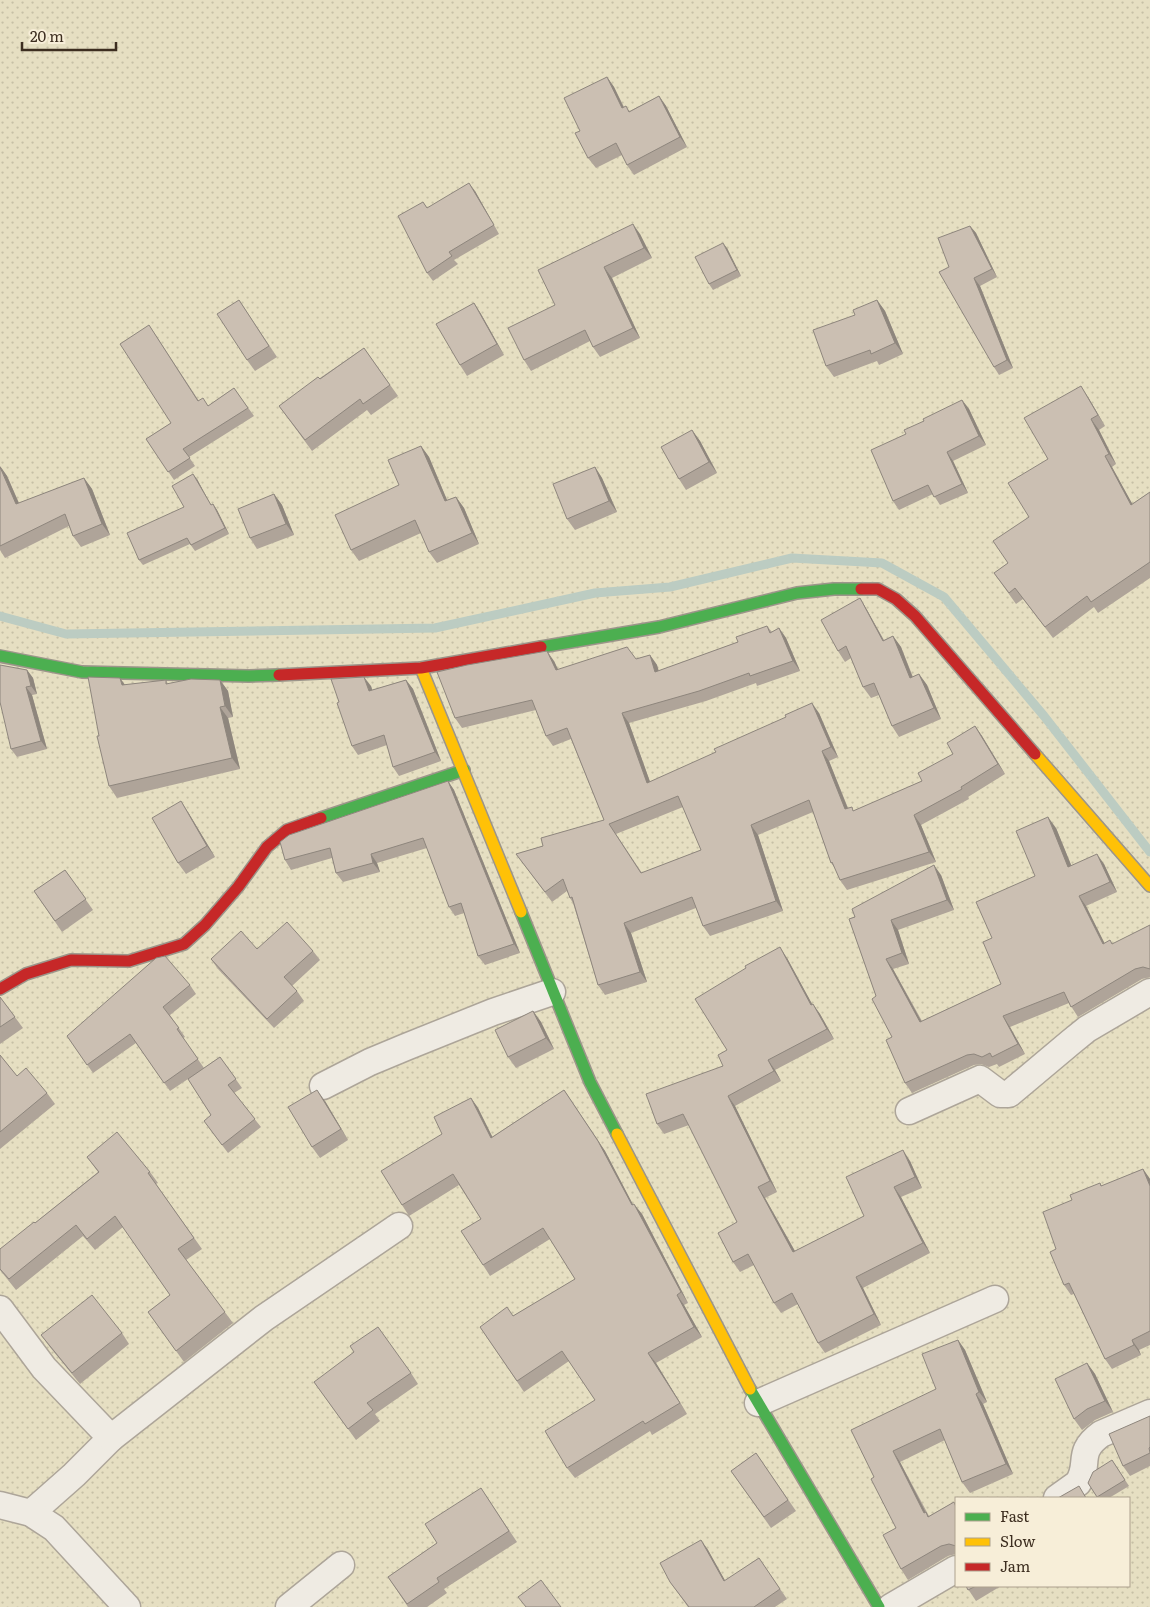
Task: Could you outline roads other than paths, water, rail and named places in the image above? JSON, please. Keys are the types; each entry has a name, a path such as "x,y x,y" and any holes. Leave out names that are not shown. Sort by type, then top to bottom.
{"street":[{"path":"0,656 82,672 249,676 421,668 659,627 797,593 834,589 878,589 896,599 915,616 1150,886"},
{"path":"421,668 590,1082 758,1403 878,1607"},
{"path":"0,989 26,974 71,960 129,962 184,944 205,925 238,887 268,847 288,830 464,770"},
{"path":"323,1086 370,1062 493,1012 552,992"},
{"path":"908,1111 980,1079 1000,1094 1009,1094 1087,1030 1150,992"},
{"path":"32,1513 74,1476 111,1438 264,1318 399,1226"},
{"path":"758,1403 994,1298"},
{"path":"0,1309 44,1368 111,1438"},
{"path":"1058,1497 1080,1480 1086,1449 1096,1438 1101,1434 1150,1413"},
{"path":"0,1505 32,1513 54,1528 127,1607"},
{"path":"289,1607 341,1564"},
{"path":"891,1607 955,1570"}],"waterway":[{"path":"0,616 66,634 435,628 595,593 670,587 792,558 882,563 944,597 1044,716 1150,852"}]}
